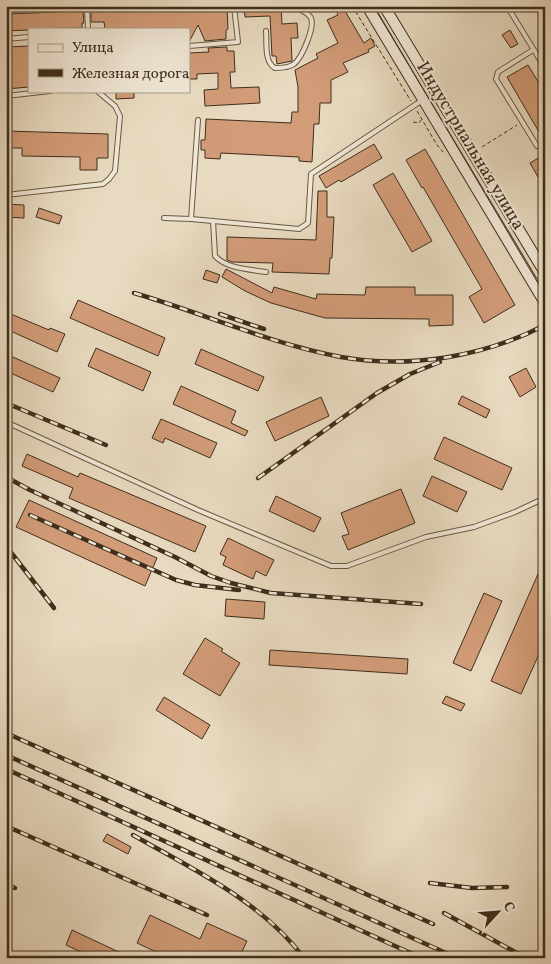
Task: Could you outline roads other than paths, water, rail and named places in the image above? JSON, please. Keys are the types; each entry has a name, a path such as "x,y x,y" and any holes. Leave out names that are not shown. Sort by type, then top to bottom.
{"main road":[{"name":"Индустриальная улица","path":"367,6 545,303"},
{"name":"Индустриальная улица","path":"384,6 545,273"}],"lane":[{"path":"87,6 88,28"},
{"path":"190,46 238,42 234,6"},
{"path":"266,31 268,58 271,66 275,68 293,65 298,61 312,29 312,22 309,15 295,6"},
{"path":"507,6 545,68"},
{"path":"6,39 28,37"},
{"path":"533,50 496,74 498,84 537,146"},
{"path":"6,96 41,92"},
{"path":"6,195 103,184 109,180 114,171 120,116 115,106 98,92"},
{"path":"164,218 299,229 308,222 311,174 423,99"},
{"path":"192,219 198,120"},
{"path":"213,221 215,256 219,260 224,264 266,272"},
{"path":"6,422 189,506 331,566 347,566 426,538 474,528 545,498"}],"tram line":[{"path":"374,6 545,295"}],"railway":[{"path":"134,293 288,344 341,357 367,360 393,362 446,358 497,345 545,325"},
{"path":"220,314 264,329"},
{"path":"258,478 377,393 410,374 440,362"},
{"path":"6,403 106,445"},
{"path":"6,477 211,576 231,583 271,593 421,604"},
{"path":"30,515 176,580 195,585 239,590"},
{"path":"6,546 54,608"},
{"path":"6,733 433,924"},
{"path":"6,755 457,958"},
{"path":"6,769 425,958"},
{"path":"6,826 207,915"},
{"path":"133,835 203,874 247,903 287,938 304,958"},
{"path":"430,883 472,888 507,887"},
{"path":"6,884 15,888"},
{"path":"444,913 526,958"}]}
